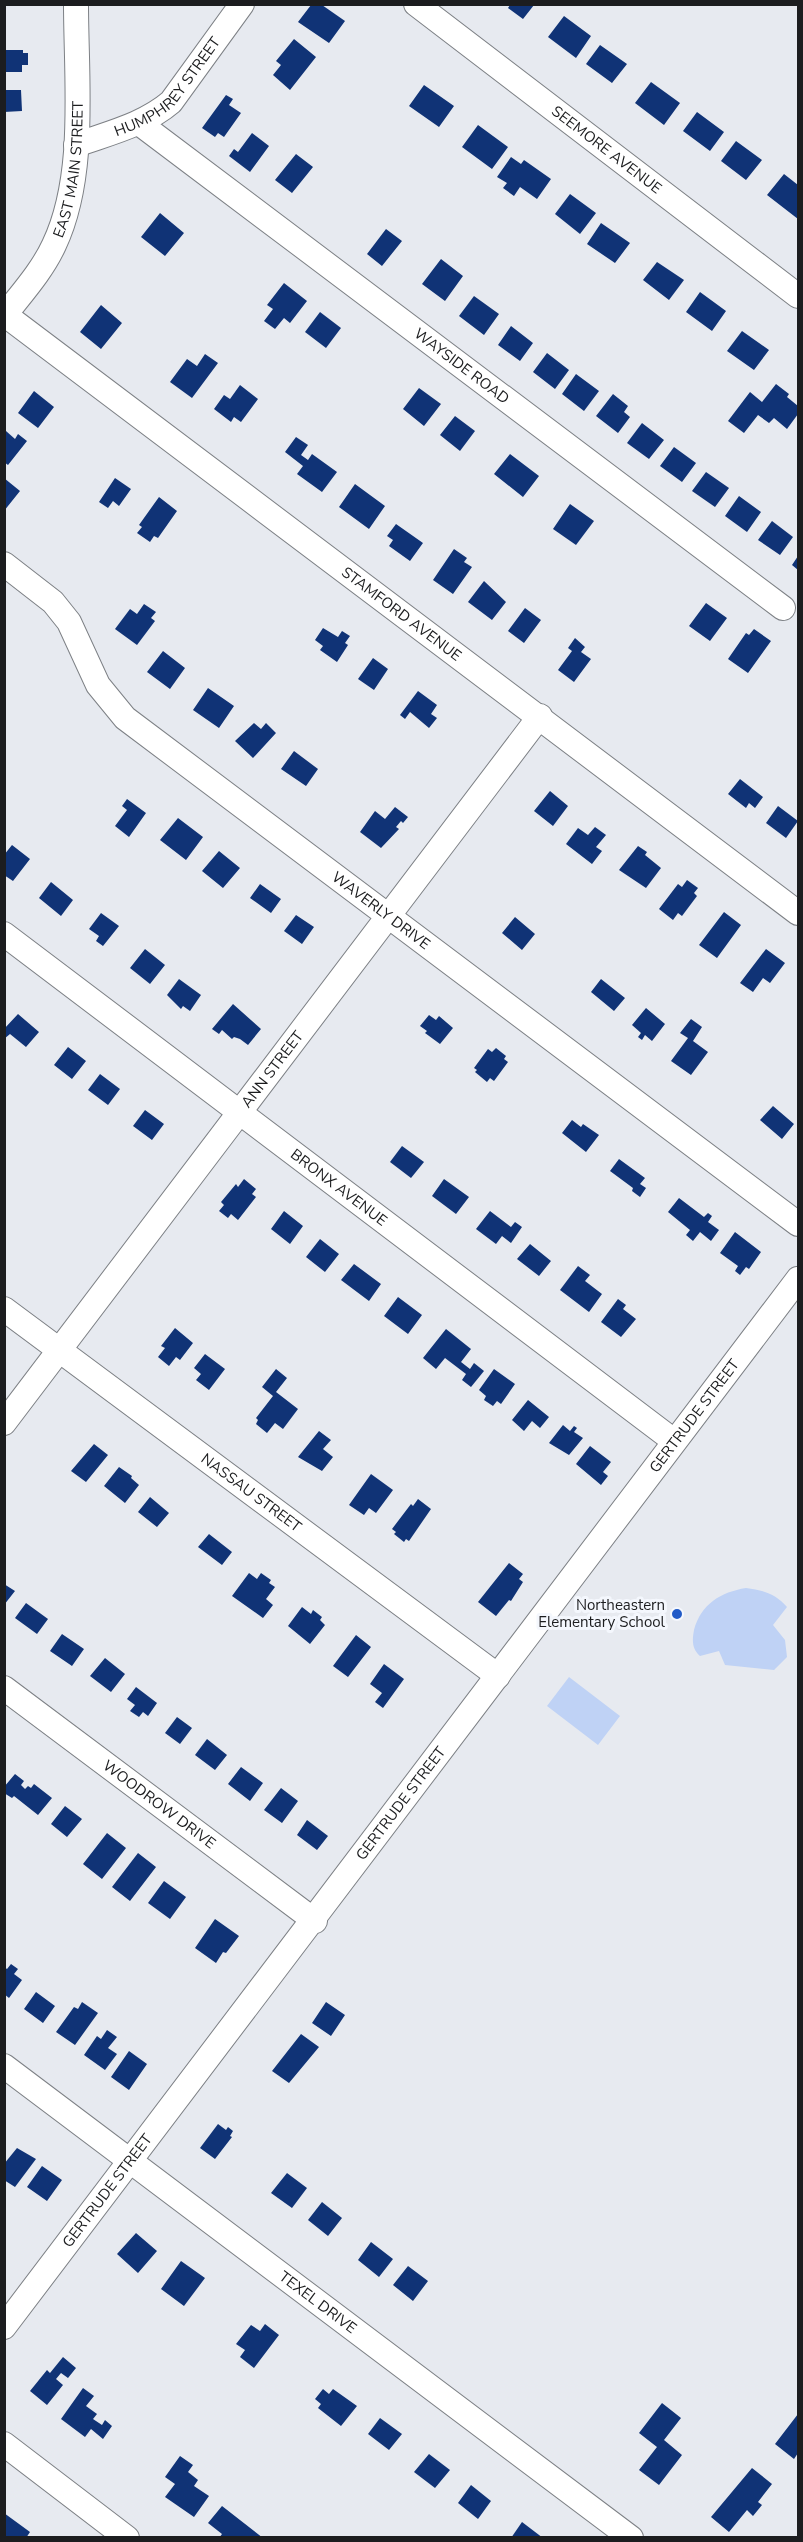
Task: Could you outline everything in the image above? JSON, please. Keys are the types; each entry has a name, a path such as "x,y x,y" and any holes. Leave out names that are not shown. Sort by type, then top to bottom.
{"street":[{"name":"EAST MAIN STREET","path":"5,315 54,246 72,191 76,145 76,4"},
{"name":"HUMPHREY STREET","path":"76,145 139,123 171,102 242,4"},
{"name":"SEEMORE AVENUE","path":"416,4 798,296"},
{"name":"WAYSIDE ROAD","path":"139,123 783,608"},
{"name":"STAMFORD AVENUE","path":"5,315 540,716 798,913"},
{"name":"WAVERLY DRIVE","path":"4,564 53,602 69,622 98,685 125,718 798,1224"},
{"name":"ANN STREET","path":"4,1423 540,716"},
{"name":"BRONX AVENUE","path":"4,934 674,1442"},
{"name":"GERTRUDE STREET","path":"4,2327 315,1920 798,1279"},
{"name":"NASSAU STREET","path":"4,1309 498,1676"},
{"name":"WOODROW DRIVE","path":"4,1688 315,1920"},
{"name":"TEXEL DRIVE","path":"4,2066 632,2538"},
{"path":"4,2445 127,2538"}],"shaded area":[{"path":"746,1588 769,1593 787,1607 773,1625 785,1640 787,1657 774,1670 725,1665 719,1651 700,1656 694,1648 694,1630 707,1606 720,1596"},
{"path":"569,1677 620,1716 598,1745 547,1706"}],"building":[{"path":"311,5 322,5 345,21 329,43 298,22"},
{"path":"510,5 534,5 523,19 508,8"},
{"path":"564,16 591,36 576,58 548,37"},
{"path":"294,39 316,57 290,90 273,75 281,65 276,61"},
{"path":"600,45 627,64 612,83 586,64"},
{"path":"5,50 23,50 23,53 28,53 28,65 22,65 22,72 5,72"},
{"path":"651,82 680,103 664,125 635,103"},
{"path":"424,85 454,106 439,127 409,106"},
{"path":"4,90 21,90 22,111 4,112"},
{"path":"226,95 233,99 229,105 241,113 224,137 218,133 215,137 202,128"},
{"path":"697,112 724,132 710,151 683,131"},
{"path":"478,125 508,147 492,169 462,147"},
{"path":"252,133 269,146 250,172 229,156 234,149 238,152"},
{"path":"736,141 762,160 746,180 721,161"},
{"path":"296,154 313,167 292,193 275,180"},
{"path":"511,157 521,164 524,160 551,179 537,199 520,187 514,196 503,188 507,183 497,177"},
{"path":"784,174 798,185 798,219 767,195"},
{"path":"570,194 596,213 580,234 555,214"},
{"path":"160,213 184,233 165,256 141,237"},
{"path":"601,223 630,243 615,263 587,244"},
{"path":"386,229 402,241 382,266 367,254"},
{"path":"441,259 463,276 445,301 422,284"},
{"path":"657,262 684,280 669,300 643,280"},
{"path":"284,283 307,301 290,323 284,318 275,329 264,321 273,309 267,305"},
{"path":"700,292 726,311 712,331 686,312"},
{"path":"474,296 499,314 484,335 459,316"},
{"path":"101,305 122,323 101,349 80,332"},
{"path":"320,312 341,328 326,348 305,332"},
{"path":"511,326 533,343 520,361 498,345"},
{"path":"742,331 769,350 754,370 727,351"},
{"path":"547,353 569,370 555,389 533,372"},
{"path":"205,354 218,363 192,398 170,382 187,359 197,366"},
{"path":"576,374 599,391 584,411 562,394"},
{"path":"776,384 789,394 787,397 798,406 798,414 787,429 774,418 769,423 758,415 744,433 728,421 750,392 762,402"},
{"path":"240,385 258,399 241,422 234,417 231,422 214,409 224,395 230,399"},
{"path":"419,388 441,404 424,426 403,409"},
{"path":"34,391 54,407 38,428 18,413"},
{"path":"613,394 628,406 624,412 630,417 618,433 596,416"},
{"path":"455,416 475,431 460,451 440,435"},
{"path":"642,423 664,440 649,459 627,443"},
{"path":"6,431 15,439 18,434 27,441 8,465 4,462"},
{"path":"296,437 308,445 301,455 308,460 312,454 337,472 322,492 297,474 303,466 285,452"},
{"path":"674,447 696,463 682,482 660,466"},
{"path":"510,454 539,476 523,497 494,474"},
{"path":"706,472 729,488 715,507 692,491"},
{"path":"4,478 20,491 4,511"},
{"path":"115,478 131,489 119,506 113,501 108,508 99,502"},
{"path":"355,484 385,506 369,529 339,507"},
{"path":"739,496 761,512 747,532 725,516"},
{"path":"159,497 177,511 158,538 154,536 150,542 137,533 142,527 139,525"},
{"path":"570,504 594,521 576,545 553,529"},
{"path":"772,521 793,537 780,555 758,540"},
{"path":"396,524 423,543 410,561 389,546 393,540 387,536"},
{"path":"454,549 467,558 464,562 472,567 453,594 433,580"},
{"path":"798,556 798,570 792,565"},
{"path":"484,581 506,602 492,620 468,602"},
{"path":"706,603 727,618 710,641 689,626"},
{"path":"144,604 156,612 151,618 155,621 137,645 115,629 130,609 137,614"},
{"path":"525,608 541,620 524,643 508,631"},
{"path":"323,628 338,637 342,631 350,636 345,643 348,645 337,662 320,650 323,646 315,640"},
{"path":"754,629 771,641 748,673 728,659 746,633 749,635"},
{"path":"575,638 585,647 581,652 591,659 574,682 558,670 572,651 568,648"},
{"path":"163,651 185,668 170,689 147,672"},
{"path":"373,658 388,669 374,690 358,679"},
{"path":"208,688 234,706 219,728 193,710"},
{"path":"418,691 437,705 431,714 437,718 429,728 410,712 405,719 400,715"},
{"path":"254,723 261,729 266,723 276,733 253,758 235,741"},
{"path":"294,751 318,769 306,786 281,769"},
{"path":"740,779 763,797 755,808 749,803 746,808 728,794"},
{"path":"550,791 568,806 553,826 534,811"},
{"path":"127,799 146,813 129,837 115,826 127,810 122,806"},
{"path":"778,806 798,821 786,838 766,823"},
{"path":"395,807 408,817 403,823 401,821 396,827 399,829 381,848 360,832 375,811 385,819"},
{"path":"178,818 203,837 186,860 160,840"},
{"path":"595,827 606,835 596,847 602,851 592,864 566,844 578,828 588,835"},
{"path":"12,845 30,859 13,881 4,875 4,855"},
{"path":"638,846 647,852 645,855 661,868 646,888 619,870"},
{"path":"219,851 240,868 223,888 202,871"},
{"path":"687,880 698,888 694,893 697,896 682,916 678,913 673,920 659,909 678,884 682,887"},
{"path":"51,882 73,900 61,916 39,898"},
{"path":"260,884 281,899 271,913 250,898"},
{"path":"724,912 741,925 717,958 699,945"},
{"path":"101,913 119,926 103,946 96,941 99,936 89,929"},
{"path":"296,915 314,927 302,944 284,931"},
{"path":"515,917 535,934 522,950 502,933"},
{"path":"145,949 165,965 150,984 130,968"},
{"path":"766,949 785,963 770,983 763,978 753,992 740,983"},
{"path":"179,979 201,995 190,1011 183,1006 181,1009 167,995"},
{"path":"601,979 625,998 614,1011 591,992"},
{"path":"233,1004 261,1029 248,1045 240,1039 234,1037 232,1039 222,1030 219,1034 212,1029"},
{"path":"646,1008 665,1024 652,1041 645,1035 642,1040 638,1037 641,1033 632,1025"},
{"path":"18,1014 39,1032 26,1047 10,1034 4,1039 4,1029"},
{"path":"429,1015 436,1020 439,1016 453,1028 440,1044 425,1033 427,1031 420,1026"},
{"path":"691,1019 702,1027 693,1041 708,1052 691,1075 671,1061 688,1038 680,1033"},
{"path":"68,1047 86,1061 72,1079 54,1065"},
{"path":"496,1048 506,1056 504,1059 508,1062 494,1081 490,1078 487,1082 475,1072 477,1070 474,1068 488,1049 492,1052"},
{"path":"100,1074 120,1089 108,1105 88,1090"},
{"path":"773,1106 794,1124 782,1139 760,1120"},
{"path":"145,1110 164,1124 152,1140 133,1126"},
{"path":"572,1120 581,1127 583,1124 599,1135 586,1152 562,1133"},
{"path":"402,1146 424,1162 411,1178 390,1162"},
{"path":"619,1159 645,1178 640,1184 646,1188 640,1197 632,1191 633,1188 610,1171"},
{"path":"244,1179 256,1189 252,1194 256,1197 238,1220 231,1214 228,1218 219,1211 224,1205 221,1202 236,1184 238,1187"},
{"path":"444,1179 469,1197 456,1214 432,1196"},
{"path":"679,1198 704,1217 708,1213 712,1216 708,1222 719,1230 711,1241 700,1232 693,1241 686,1235 690,1230 668,1212"},
{"path":"284,1211 303,1226 290,1244 271,1229"},
{"path":"490,1211 511,1227 515,1222 522,1227 511,1243 502,1236 496,1244 476,1229"},
{"path":"735,1232 761,1252 749,1269 746,1267 740,1275 735,1271 738,1266 720,1253"},
{"path":"320,1239 339,1254 325,1272 306,1257"},
{"path":"530,1244 551,1261 539,1276 517,1259"},
{"path":"354,1264 381,1284 369,1301 341,1280"},
{"path":"578,1266 590,1275 585,1281 602,1294 589,1312 560,1290"},
{"path":"398,1297 422,1315 408,1334 384,1316"},
{"path":"618,1299 626,1305 623,1309 636,1319 621,1337 601,1322"},
{"path":"175,1328 193,1343 180,1360 176,1357 169,1366 158,1357 165,1348 161,1346"},
{"path":"446,1329 471,1349 461,1362 470,1369 474,1363 484,1371 471,1387 462,1380 466,1374 445,1358 436,1369 423,1358"},
{"path":"205,1354 225,1369 209,1390 196,1380 201,1374 194,1368"},
{"path":"276,1369 287,1378 276,1392 298,1409 283,1429 275,1423 267,1433 256,1424 258,1420 256,1418 273,1396 262,1387"},
{"path":"494,1369 515,1384 501,1404 497,1401 493,1406 484,1400 486,1396 479,1390"},
{"path":"528,1400 549,1417 540,1428 532,1421 524,1431 512,1420"},
{"path":"563,1425 570,1431 574,1426 577,1428 574,1432 583,1438 569,1455 549,1443"},
{"path":"319,1431 331,1440 323,1449 333,1457 322,1471 298,1457"},
{"path":"94,1444 108,1455 86,1482 71,1471"},
{"path":"590,1446 611,1462 603,1472 608,1476 601,1485 576,1464"},
{"path":"119,1467 132,1476 131,1478 139,1485 125,1503 104,1486"},
{"path":"371,1474 393,1490 376,1513 369,1508 364,1515 349,1505"},
{"path":"150,1497 169,1513 157,1527 138,1512"},
{"path":"418,1499 431,1509 409,1541 406,1539 404,1542 394,1534 396,1532 392,1529 411,1504 413,1506"},
{"path":"209,1534 232,1552 222,1565 198,1547"},
{"path":"509,1563 523,1574 519,1579 523,1582 511,1601 509,1600 496,1616 478,1602"},
{"path":"249,1573 257,1579 261,1573 271,1580 269,1583 275,1587 266,1599 273,1605 263,1618 232,1596"},
{"path":"4,1584 15,1591 4,1605"},
{"path":"26,1603 48,1619 37,1634 15,1618"},
{"path":"302,1607 311,1614 313,1610 322,1617 320,1620 325,1625 310,1644 288,1626"},
{"path":"62,1634 84,1649 72,1666 50,1651"},
{"path":"356,1635 371,1647 348,1677 333,1666"},
{"path":"105,1658 125,1674 111,1692 90,1676"},
{"path":"384,1664 404,1679 383,1708 375,1702 382,1693 370,1684"},
{"path":"136,1687 157,1703 148,1716 143,1712 139,1717 130,1711 135,1705 127,1699"},
{"path":"177,1717 192,1728 180,1744 165,1733"},
{"path":"207,1739 227,1755 215,1770 195,1755"},
{"path":"241,1767 263,1783 250,1801 228,1784"},
{"path":"15,1774 24,1781 21,1785 25,1789 28,1786 31,1788 34,1784 52,1798 38,1815 14,1796 12,1798 4,1793 4,1787"},
{"path":"281,1788 298,1801 282,1823 264,1810"},
{"path":"65,1806 82,1819 67,1837 51,1824"},
{"path":"307,1820 328,1836 317,1850 297,1835"},
{"path":"107,1833 126,1848 102,1879 83,1864"},
{"path":"138,1853 156,1867 130,1901 112,1887"},
{"path":"164,1881 186,1897 170,1919 148,1903"},
{"path":"215,1919 239,1936 226,1953 223,1952 216,1963 195,1948"},
{"path":"11,1964 18,1969 14,1974 22,1980 9,1998 4,1994 4,1967 7,1969"},
{"path":"36,1992 55,2006 43,2023 24,2009"},
{"path":"82,2002 98,2013 75,2045 56,2032 74,2007 78,2009"},
{"path":"326,2002 345,2015 331,2036 312,2023"},
{"path":"107,2030 117,2037 108,2048 117,2054 105,2070 84,2055 97,2036 101,2039"},
{"path":"301,2034 319,2047 289,2083 272,2071"},
{"path":"129,2051 147,2064 129,2090 111,2077"},
{"path":"218,2124 226,2130 228,2127 233,2131 230,2136 232,2137 215,2159 200,2148"},
{"path":"17,2148 36,2159 15,2187 4,2180 4,2164"},
{"path":"42,2166 62,2180 47,2201 27,2187"},
{"path":"287,2173 307,2188 292,2208 271,2193"},
{"path":"322,2202 342,2218 328,2236 308,2220"},
{"path":"136,2233 157,2251 138,2273 117,2254"},
{"path":"371,2242 393,2259 379,2277 358,2260"},
{"path":"181,2261 205,2278 184,2306 161,2289"},
{"path":"408,2266 428,2281 413,2301 393,2285"},
{"path":"265,2324 279,2335 254,2368 240,2357 245,2350 236,2344 251,2325 260,2331"},
{"path":"63,2357 76,2368 68,2378 61,2373 56,2379 63,2385 47,2405 30,2391 47,2370 50,2373"},
{"path":"83,2388 94,2396 86,2406 97,2414 93,2419 102,2425 105,2420 112,2426 103,2439 91,2429 85,2437 61,2419"},
{"path":"323,2389 329,2394 333,2389 357,2406 341,2426 318,2408 321,2404 315,2399"},
{"path":"662,2403 681,2418 664,2440 682,2455 659,2485 639,2470 657,2447 639,2433"},
{"path":"798,2414 798,2453 794,2459 775,2444"},
{"path":"380,2418 402,2434 389,2450 368,2434"},
{"path":"429,2454 450,2470 435,2488 414,2472"},
{"path":"180,2456 193,2465 188,2472 198,2480 194,2486 209,2496 194,2517 165,2497 175,2484 165,2477"},
{"path":"752,2468 772,2484 758,2502 762,2505 753,2516 747,2510 729,2532 711,2517"},
{"path":"471,2485 491,2501 478,2519 458,2503"},
{"path":"222,2506 263,2538 219,2538 222,2534 208,2523"},
{"path":"4,2513 30,2532 26,2538 4,2538"},
{"path":"522,2522 543,2538 511,2538"}],"place":[{"name":"Northeastern Elementary School","path":"677,1614"}]}
